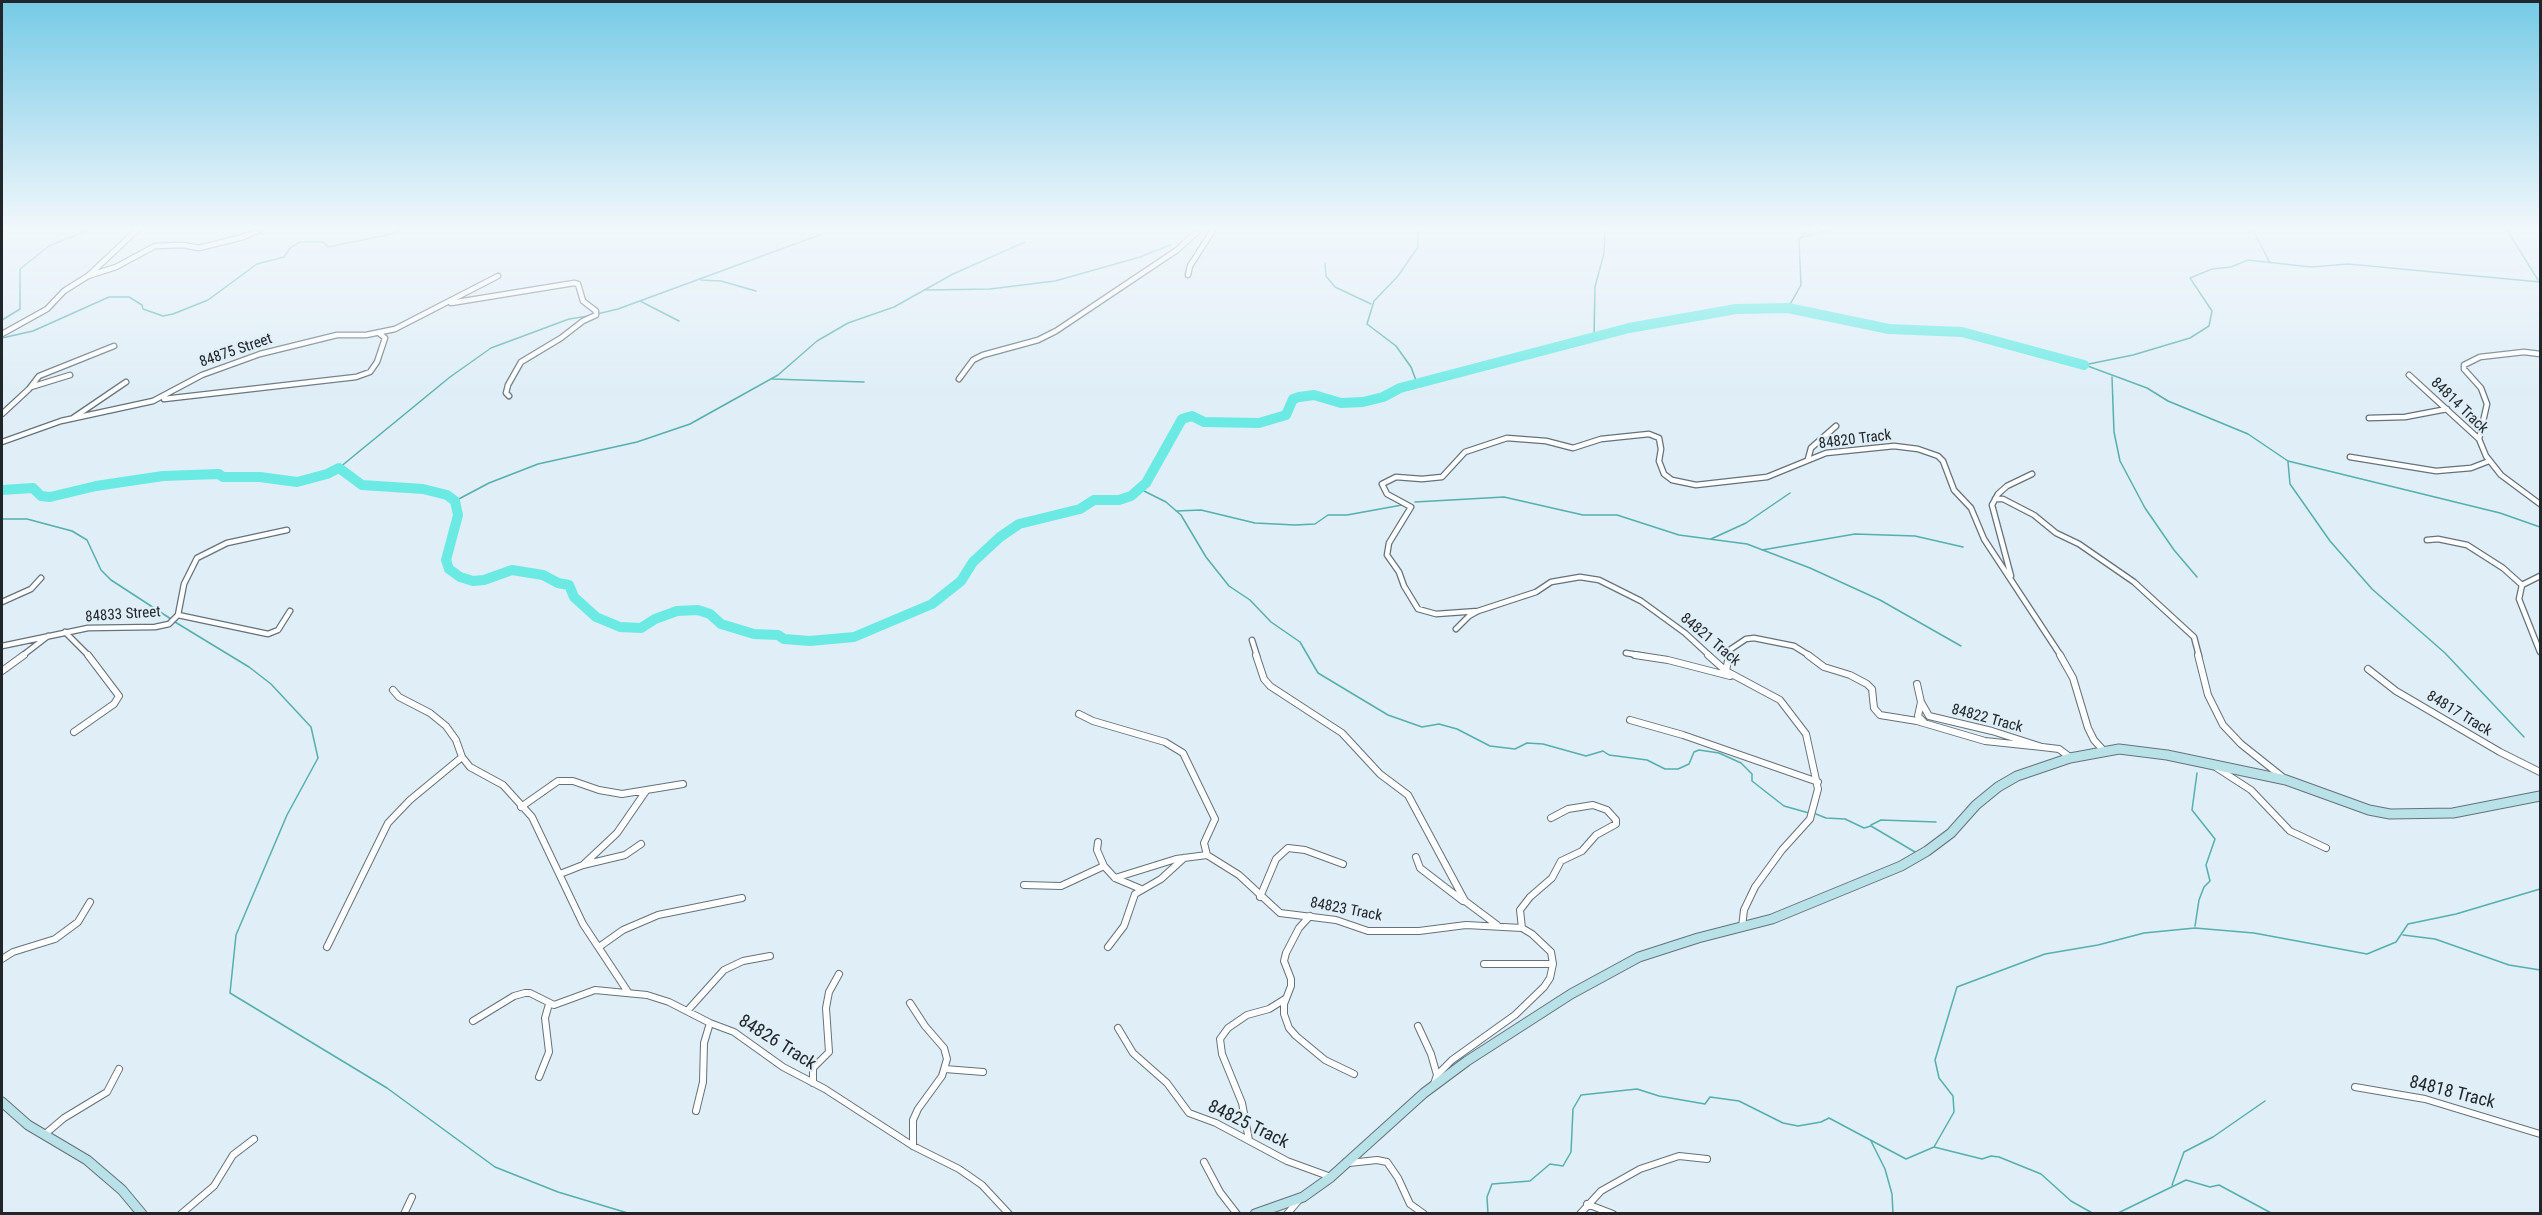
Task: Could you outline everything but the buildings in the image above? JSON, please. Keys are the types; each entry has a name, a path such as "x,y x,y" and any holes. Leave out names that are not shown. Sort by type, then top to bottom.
{"street":[{"path":"2,334 47,309 71,287"},
{"path":"446,303 477,287"},
{"path":"446,303 559,287"},
{"path":"509,396 506,393 508,385 521,362 597,314 580,297 579,287"},
{"path":"959,379 973,360 983,355 1038,340 1056,331 1119,287"},
{"name":"84875 Street","path":"2,442 72,419 153,401 202,375 260,354 343,334 380,333 411,322 446,303"},
{"path":"153,401 356,377 370,372 377,362 385,338 380,333"},
{"path":"2,414 31,387 39,376 114,346"},
{"path":"2479,439 2487,404 2481,388 2464,369 2464,365 2480,357 2524,351 2541,354"},
{"path":"31,387 70,375"},
{"name":"84814 Track","path":"2409,375 2479,439 2489,460 2501,475 2541,504"},
{"path":"72,419 95,401 126,382"},
{"path":"2369,418 2405,417 2447,409"},
{"path":"1808,459 1812,448 1836,426"},
{"name":"84820 Track","path":"1478,611 1436,614 1418,609 1404,586 1399,572 1387,555 1389,543 1411,507 1387,494 1382,484 1396,477 1422,479 1442,477 1465,452 1477,446 1507,438 1546,441 1573,448 1601,439 1649,434 1659,438 1659,461 1664,474 1672,480 1696,485 1755,480 1835,451 1894,446 1918,448 1943,460 1954,490 1971,508 1984,539 2073,678 2088,728 2094,740 2104,751"},
{"path":"2350,457 2436,471 2471,468 2489,460"},
{"path":"2011,578 1992,512 1995,499 2016,480 2032,474"},
{"path":"1995,499 2003,500 2034,515 2056,533 2079,544 2134,582 2194,637 2208,695 2223,725 2241,744 2269,764 2286,780"},
{"name":"84833 Street","path":"2,646 88,628 164,626 174,621 178,615 184,584 195,561 201,555 227,543 288,530"},
{"path":"2427,540 2438,539 2467,545 2503,568 2522,585"},
{"path":"2522,585 2541,576"},
{"name":"84821 Track","path":"1456,629 1468,616 1478,611 1536,592 1551,582 1580,577 1599,580 1641,601 1685,633 1726,671 1780,700 1806,734 1818,782 1810,819 1782,850 1755,887 1744,910 1742,927"},
{"path":"2,602 31,589 41,578"},
{"path":"2522,585 2519,599 2521,608 2541,652"},
{"path":"178,615 268,634 278,630 290,611"},
{"path":"64,632 85,650 119,696 114,704 74,732"},
{"path":"2,671 50,635"},
{"path":"1726,671 1727,658 1731,649 1740,641 1754,638 1794,646 1816,662 1857,678 1872,689 1874,708 1880,715 1927,724 1985,741 2042,747"},
{"path":"1252,640 1264,679 1270,686 1342,733 1380,774 1408,795 1465,901"},
{"path":"1626,652 1735,677"},
{"name":"84817 Track","path":"2368,669 2396,692 2500,752 2541,772"},
{"path":"1917,684 1921,702 1918,716 1927,724"},
{"path":"393,690 399,697 430,713 446,726 456,740 462,757 470,767 503,785 539,830 583,924 628,992"},
{"name":"84822 Track","path":"1921,702 1925,712 1935,718 1992,731 2042,747 2059,749 2071,758"},
{"path":"1079,714 1093,721 1166,742 1183,753 1194,771 1215,819 1204,843 1207,855 1185,857 1115,878"},
{"path":"1630,720 1683,735 1818,782"},
{"path":"1287,1214 1303,1197 1331,1177 1409,1104 1467,1061 1561,1000 1639,957 1814,903 1901,866 1928,851 1951,833 1976,805 1998,787 2018,776 2071,758 2104,751 2145,751 2286,780 2369,810 2390,814 2453,813 2541,796"},
{"path":"327,947 388,823 410,800 462,757"},
{"path":"2210,764 2251,790 2290,831 2326,848"},
{"path":"521,807 558,781 573,781 610,793 645,791 683,784"},
{"path":"583,865 617,833 645,791"},
{"path":"1433,1086 1437,1075 1452,1060 1515,1015 1550,978 1553,964 1551,952 1537,938 1522,928 1520,916 1524,904 1552,878 1562,861 1582,851 1596,835 1616,824 1616,820 1607,810 1593,805 1568,809 1551,818"},
{"path":"1098,842 1097,850 1104,866 1115,878 1141,889"},
{"path":"560,874 583,865 625,855 641,844"},
{"path":"1260,897 1276,859 1288,848 1305,850 1343,864"},
{"name":"84823 Track","path":"1207,855 1239,875 1260,897 1280,913 1336,920 1368,931 1419,931 1466,925 1522,928"},
{"path":"1108,947 1124,926 1130,902 1141,889 1161,879 1185,857"},
{"path":"1416,857 1420,868 1498,926"},
{"path":"1024,885 1061,886 1104,866"},
{"path":"599,947 623,930 658,915 742,898"},
{"path":"2,959 13,952 55,939 78,922 90,902"},
{"path":"1310,916 1299,928 1286,953 1284,962 1291,979 1291,986 1286,998 1284,1014 1289,1028 1296,1036 1325,1060 1354,1074"},
{"path":"688,1010 724,970 743,961 770,956"},
{"path":"1484,964 1553,964"},
{"path":"813,1083 813,1068 829,1052 826,1008 829,992 839,974"},
{"name":"84826 Track","path":"549,1004 559,1004 580,993 595,990 647,995 688,1010 710,1023 743,1037 783,1067 974,1180 999,1201 1009,1214"},
{"path":"473,1021 520,993 530,993 549,1004 545,1018 549,1052 539,1077"},
{"path":"1249,1140 1242,1102 1222,1053 1220,1039 1228,1028 1247,1016 1269,1009 1286,998"},
{"path":"910,1002 925,1026 944,1048 947,1059 945,1069 913,1120 913,1146"},
{"path":"696,1111 703,1082 704,1043 710,1023"},
{"path":"1418,1026 1431,1054 1437,1075"},
{"name":"84825 Track","path":"1118,1029 1133,1053 1167,1083 1188,1113 1249,1140 1287,1161 1331,1177"},
{"path":"45,1135 64,1118 107,1092 119,1069"},
{"path":"945,1069 983,1072"},
{"name":"84818 Track","path":"2355,1087 2425,1099 2541,1134"},
{"path":"2,1102 9,1111 87,1160 104,1174 142,1214"},
{"path":"181,1214 214,1186 228,1161 238,1150 254,1139"},
{"path":"1580,1214 1587,1204 1619,1179 1669,1158 1679,1156 1707,1159"},
{"path":"1345,1164 1377,1160 1387,1162 1398,1178 1410,1204 1424,1214"},
{"path":"1204,1162 1220,1192 1237,1214"},
{"path":"404,1214 412,1197"},
{"path":"1255,1214 1303,1197"},
{"path":"1587,1204 1613,1214"}],"waterway":[{"path":"2,320 20,309 20,287"},
{"path":"2,338 33,331 109,297 129,297 142,305 143,309 163,316 208,300 226,287"},
{"path":"597,314 618,309 679,287"},
{"path":"741,287 756,291"},
{"path":"455,501 489,483 538,464 637,442 690,424 778,375 817,341 848,323 894,307 930,287"},
{"path":"925,290 1009,287"},
{"path":"1335,287 1371,304"},
{"path":"1388,287 1374,301 1367,324 1396,346 1411,367 1417,383"},
{"path":"1594,338 1595,287"},
{"path":"1788,308 1800,287"},
{"path":"2084,365 2133,355 2190,338 2209,326 2212,311 2196,287"},
{"path":"640,301 679,321"},
{"path":"2,490 33,488 41,496 50,497 96,486 163,476 219,474 223,477 260,477 297,482 327,474 339,468 362,485 423,489 447,495 455,501 458,515 446,560 449,569 460,577 473,581 484,580 512,570 543,575 558,583 569,585 574,597 596,617 620,627 641,628 655,619 677,611 698,610 710,614 721,624 754,634 778,635 784,639 810,641 854,637 932,604 961,581 973,562 1000,537 1019,524 1080,509 1094,500 1119,500 1131,496 1146,483 1182,419 1192,416 1204,422 1259,423 1286,415 1293,399 1299,397 1314,395 1341,403 1363,402 1383,397 1400,388 1629,328 1736,309 1788,308 1889,329 1962,332 2084,365"},
{"path":"339,468 450,377 491,348 569,319 589,316"},
{"path":"2085,365 2147,388 2168,401 2248,434 2288,461 2500,513 2540,527"},
{"path":"2112,377 2114,432 2120,461 2145,508 2174,550 2197,577"},
{"path":"772,379 864,382"},
{"path":"2288,462 2290,484 2330,541 2372,589 2445,653 2524,737"},
{"path":"1140,489 1166,502 1176,511"},
{"path":"1711,539 1746,523 1790,493"},
{"path":"1415,502 1504,497 1583,515 1617,515 1679,535 1747,544 1763,550"},
{"path":"1176,511 1201,510 1255,523 1295,525 1315,524 1328,515 1347,515 1402,505"},
{"path":"1176,511 1206,557 1229,586 1250,600 1271,622 1300,642 1318,673 1388,715 1422,727 1439,724 1457,729 1490,746 1515,749 1527,743 1543,744 1586,756 1603,751 1609,755 1647,760 1665,769 1678,769 1689,764 1694,752 1699,750 1719,753 1741,763 1752,774 1752,781 1784,806 1809,813"},
{"path":"2,519 27,519 72,531 87,540 101,570 111,580 171,619"},
{"path":"1763,550 1855,534 1915,536 1963,547"},
{"path":"1763,550 1810,568 1880,600 1961,646"},
{"path":"175,622 249,667 271,684 311,727 318,758 287,815 236,935 230,993 387,1088 495,1167 558,1192 631,1214"},
{"path":"2195,926 2199,900 2204,887 2210,881 2206,865 2215,839 2192,810 2197,773"},
{"path":"1816,814 1826,818 1845,819 1864,828 1871,826 1915,852"},
{"path":"1871,825 1881,820 1936,822"},
{"path":"1934,1147 1954,1112 1953,1096 1939,1078 1935,1060 1957,987 2045,954 2098,945 2144,933 2195,928 2254,933 2367,954 2396,942 2408,924 2456,914 2540,889"},
{"path":"2403,935 2435,939 2509,965 2540,970"},
{"path":"1488,1214 1487,1197 1492,1184 1530,1181 1550,1164 1563,1166 1571,1152 1573,1109 1581,1095 1637,1089 1659,1096 1705,1104 1710,1097 1739,1101 1783,1123 1798,1126 1821,1122 1829,1118 1906,1159 1934,1147"},
{"path":"2172,1185 2184,1152 2213,1137 2265,1101"},
{"path":"1871,1141 1885,1169 1892,1194 1893,1214"},
{"path":"1934,1147 1982,1159 1991,1156 1999,1157 2041,1174 2071,1201 2094,1214"},
{"path":"2116,1214 2186,1180 2210,1187 2219,1185 2273,1214"}]}
